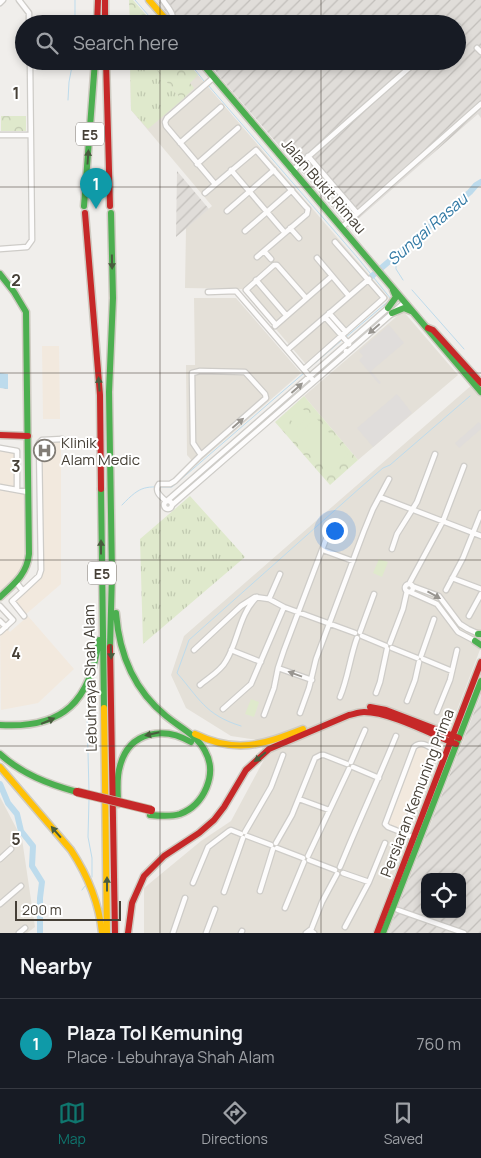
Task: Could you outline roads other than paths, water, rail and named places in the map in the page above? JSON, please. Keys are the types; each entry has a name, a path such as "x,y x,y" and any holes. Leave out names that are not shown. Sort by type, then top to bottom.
{"main road":[{"path":"97,15 98,0"},
{"path":"104,0 105,15"},
{"path":"149,0 163,15"},
{"name":"Lebuhraya Shah Alam","path":"94,70 84,210 100,395 107,933"},
{"name":"Lebuhraya Shah Alam","path":"106,70 113,298 109,392 112,574 110,636 116,933"},
{"name":"Jalan Bukit Rimau","path":"207,70 373,266 420,318 430,333 481,392"},
{"path":"0,274 12,286 26,312 29,554 26,572 0,597"},
{"path":"390,311 396,297 392,287"},
{"path":"390,311 404,308 420,318"},
{"name":"Jalan Bukit Rimau","path":"428,328 434,330 481,383"},
{"path":"0,435 28,436"},
{"path":"0,760 19,775 33,782 150,813 169,816 186,812 200,800 207,788 210,769 206,753 199,742 157,708 137,683 128,666 116,631 112,574"},
{"path":"0,726 23,727 51,720 62,714 81,695 88,685 96,662 102,608"},
{"name":"Persiaran Kemuning Prima","path":"383,933 481,662"},
{"name":"Persiaran Kemuning Prima","path":"377,933 453,742 481,681"},
{"path":"178,724 201,738 216,743 234,746 253,746 273,741 345,711 364,706 386,710 453,742"},
{"path":"128,933 132,903 144,876 164,856 199,833 214,820 246,770 269,750 349,715 363,712 376,713 393,718 453,742"},
{"path":"115,823 118,810 118,773 123,756 130,746 142,737 155,732 174,733 190,741 202,754 206,767 204,782 197,796 185,807 168,812 150,813"},
{"path":"0,754 14,766 35,778 77,794"},
{"path":"0,767 66,844 81,865 97,903 102,933"}],"street":[{"path":"0,3 3,0"},
{"path":"19,0 29,15"},
{"path":"162,0 173,15"},
{"path":"477,48 481,52"},
{"path":"0,249 27,247 31,243 30,70"},
{"path":"292,171 407,70"},
{"path":"213,78 166,120 166,126 215,184"},
{"path":"341,228 481,104"},
{"path":"180,143 221,107"},
{"path":"197,164 238,128"},
{"path":"0,135 30,135"},
{"path":"205,193 256,150 306,206 308,211 257,257"},
{"path":"308,156 357,213"},
{"path":"232,170 284,233"},
{"path":"226,211 274,170"},
{"path":"244,231 292,190"},
{"path":"290,228 299,238"},
{"path":"169,502 345,338 384,298 335,242"},
{"path":"264,251 271,259"},
{"path":"317,258 349,296"},
{"path":"276,325 246,291 247,288 276,264 306,298"},
{"path":"270,330 332,276"},
{"path":"288,350 369,279"},
{"path":"256,280 286,315"},
{"path":"208,292 236,291 314,382"},
{"path":"169,502 314,382 403,300"},
{"path":"345,338 390,311"},
{"path":"327,315 353,348"},
{"path":"344,348 345,338"},
{"path":"344,348 348,352"},
{"path":"307,372 344,348"},
{"path":"169,502 159,494 157,487 161,483 172,483 266,398 265,394 245,372 196,371 192,373 193,443 201,455"},
{"path":"24,616 12,601 39,576 41,570 39,443 42,440 62,439"},
{"path":"0,448 17,451 17,490"},
{"path":"392,549 397,534 412,509 435,454"},
{"path":"464,466 443,521 410,585 405,587 408,591 437,604 458,632 479,639"},
{"path":"300,714 312,680 316,659 329,624 373,509 389,479"},
{"path":"0,487 17,490 39,500"},
{"path":"380,497 481,536"},
{"path":"446,590 463,558 481,512"},
{"path":"264,715 274,688 278,668 331,526"},
{"path":"322,550 353,561"},
{"path":"29,554 41,555"},
{"path":"270,600 280,574"},
{"path":"452,578 481,589"},
{"path":"16,582 23,591"},
{"path":"410,585 439,596 464,627 479,639"},
{"path":"376,693 389,646 408,591"},
{"path":"340,697 345,685 352,653 374,594"},
{"path":"469,616 481,594"},
{"path":"194,650 241,606 252,597 257,597 270,600 452,671"},
{"path":"200,686 226,663 246,614 257,597"},
{"path":"0,606 13,620 0,632"},
{"path":"241,606 246,614"},
{"path":"223,709 251,684 284,606"},
{"path":"407,701 434,618"},
{"path":"450,623 456,618"},
{"path":"0,621 6,627"},
{"path":"231,650 261,662"},
{"path":"437,712 452,671 457,650"},
{"path":"278,668 312,680"},
{"path":"285,908 365,730"},
{"path":"306,933 308,930 313,932 322,902 337,868 340,867 396,736"},
{"path":"403,833 434,754 433,749 421,744 417,744 414,747 385,824 403,833 414,838"},
{"path":"224,892 244,835 270,787 283,755"},
{"path":"260,891 274,846 292,815 315,758 321,755 379,778"},
{"path":"299,799 329,810"},
{"path":"193,884 208,847 231,830 306,859 340,875 343,872"},
{"path":"345,927 370,882 385,843"},
{"path":"0,859 11,849"},
{"path":"340,867 343,872 370,882"},
{"path":"0,904 21,886"},
{"path":"173,933 185,898"},
{"path":"206,933 215,909"},
{"path":"398,910 464,933"},
{"path":"19,933 25,928"}],"water":[{"path":"0,373 8,374 8,389 0,388"}],"waterway":[{"path":"75,0 75,15"},
{"path":"135,0 148,15"},
{"path":"68,100 71,70"},
{"path":"195,70 204,81"},
{"path":"208,85 391,299 345,338"},
{"name":"Sungai Rasau","path":"372,276 481,182"},
{"path":"396,255 396,269 403,280"},
{"path":"412,290 464,349"},
{"path":"307,370 342,340"},
{"path":"122,505 134,493 144,488 172,487 304,373"},
{"path":"241,726 229,722 211,711 197,698 177,673 189,640 361,487 383,468 390,465 470,396"},
{"path":"89,792 87,712 92,689"},
{"path":"0,784 8,803 17,814 21,831 33,846 32,866 42,882 40,933"},
{"path":"89,799 88,837 92,858 92,877"},
{"path":"82,890 85,886"}],"place":[{"name":"Plaza Tol Kemuning","path":"96,209"},
{"name":"Klinik Alam Medic","path":"45,451"}]}
